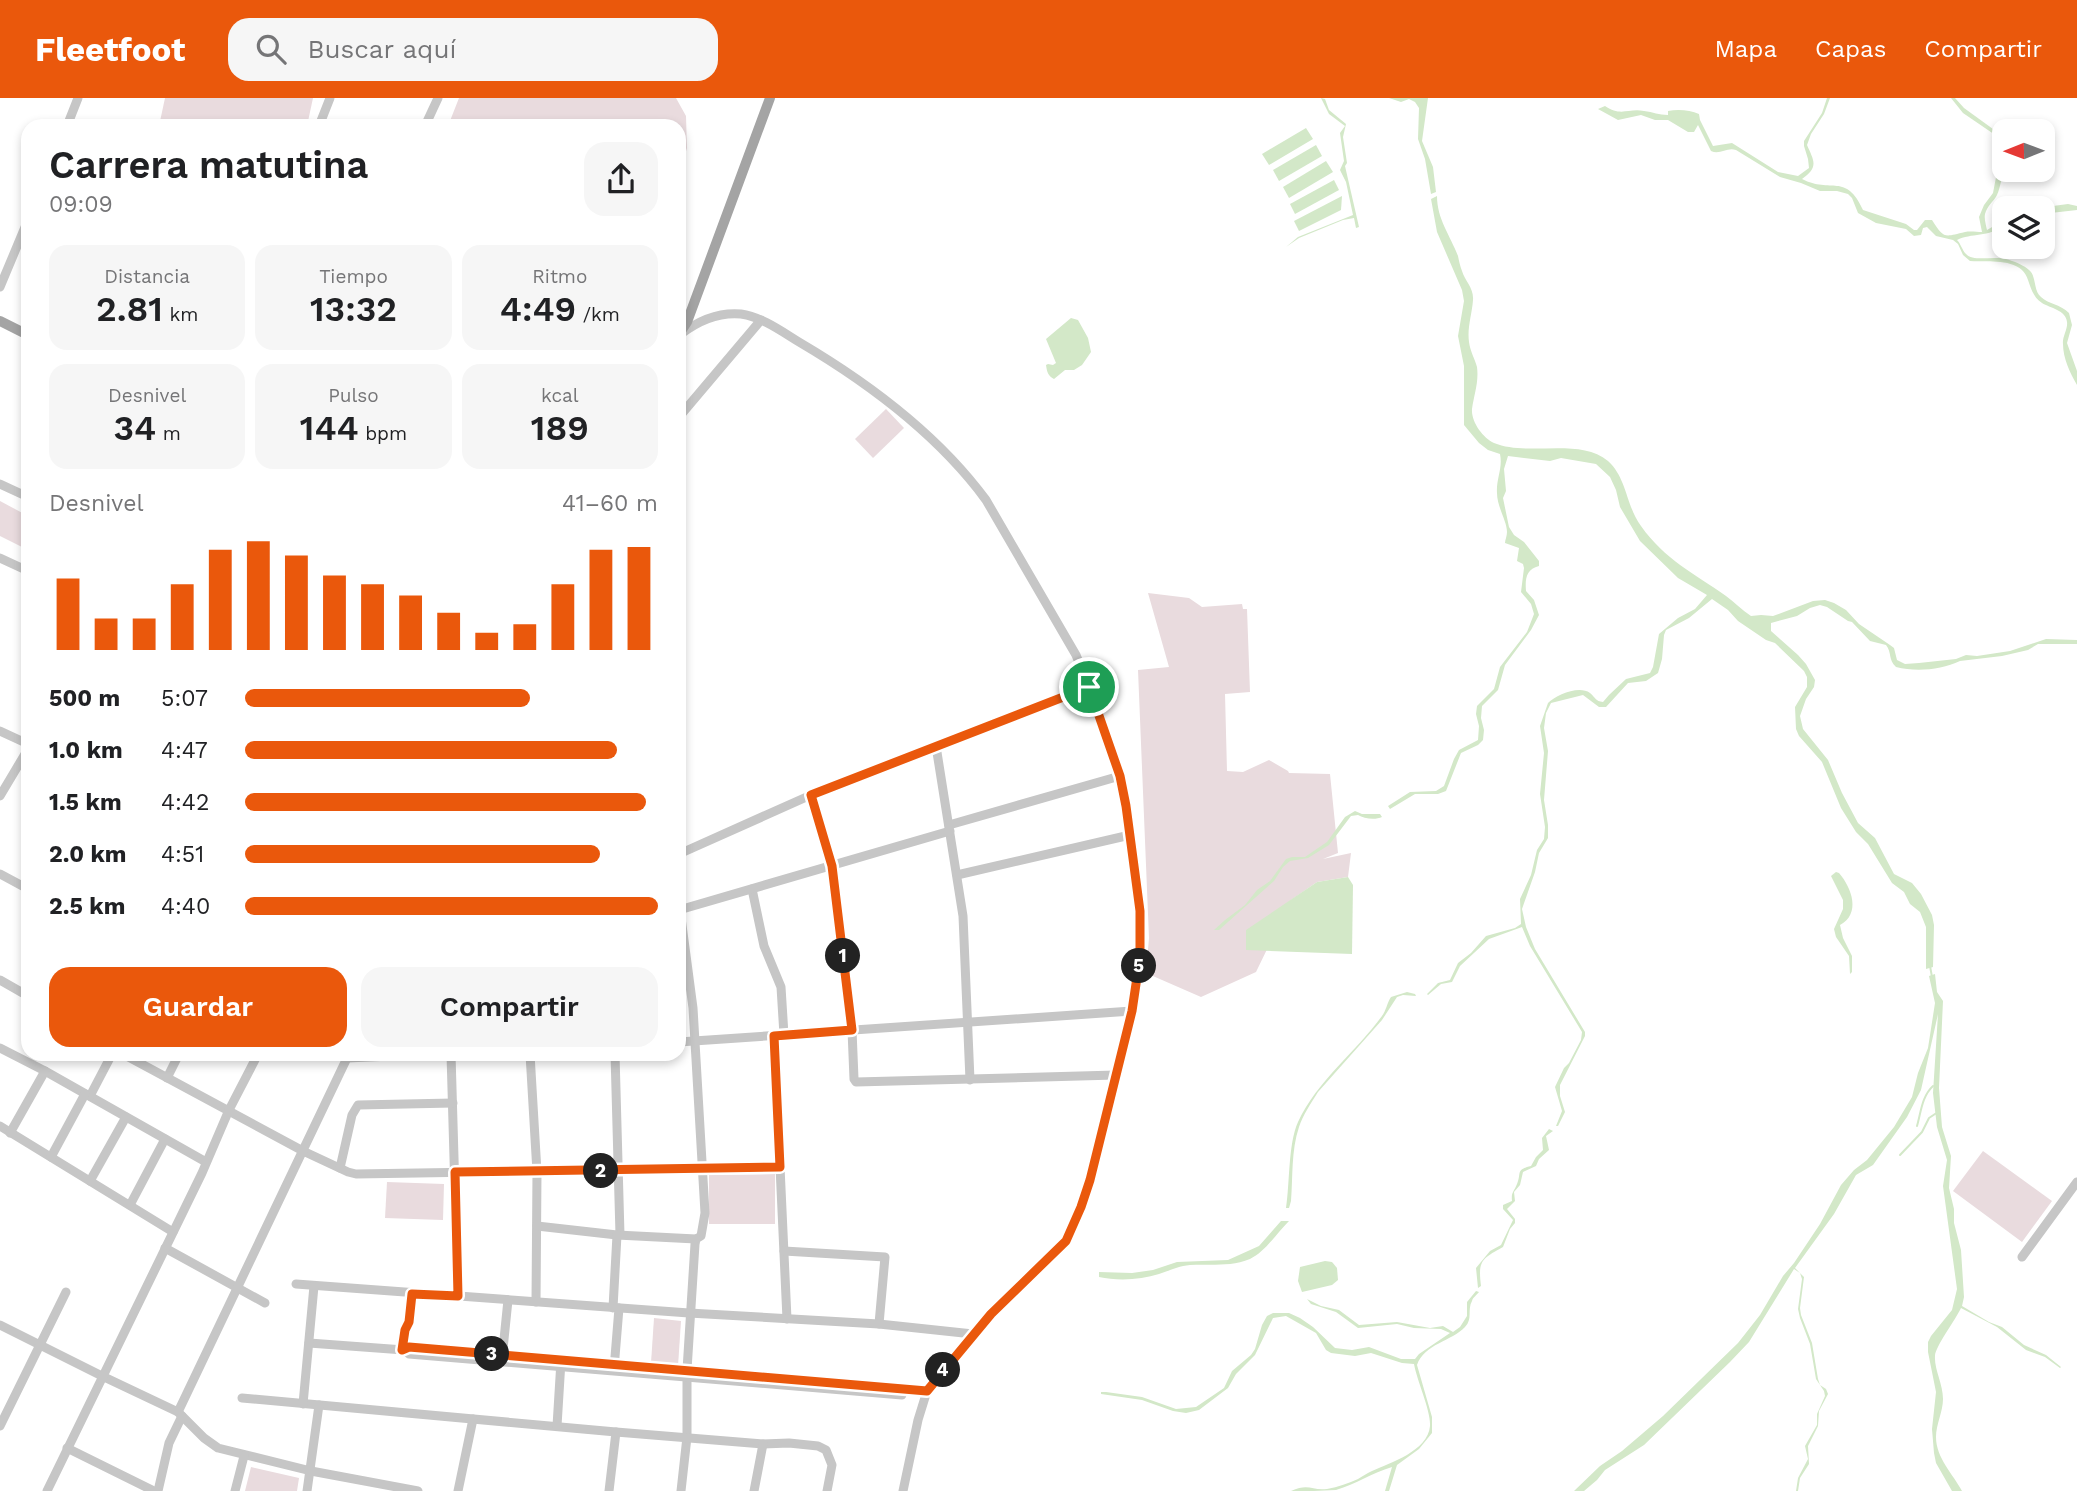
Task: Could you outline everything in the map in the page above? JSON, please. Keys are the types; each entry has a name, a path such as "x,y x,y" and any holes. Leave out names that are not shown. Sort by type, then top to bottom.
{"main road":[{"path":"686,324 770,98"},
{"path":"0,321 21,332"}],"street":[{"path":"70,119 78,98"},
{"path":"321,119 330,98"},
{"path":"428,119 438,98"},
{"path":"0,287 21,237"},
{"path":"686,330 695,324 727,314 747,315 761,320 813,350 901,411 920,428 977,487 1064,633 1089,687 1120,776 1140,911 1140,957 1132,1011 1090,1180 1066,1241 1007,1296 926,1394 903,1491"},
{"path":"686,409 761,320"},
{"path":"0,484 21,494"},
{"path":"0,558 21,566"},
{"path":"686,851 811,795 1089,687"},
{"path":"0,731 21,742"},
{"path":"936,746 963,916 970,1080"},
{"path":"0,796 21,758"},
{"path":"686,908 832,866 1120,776"},
{"path":"811,795 832,866 852,1030 853,1079 856,1083 1116,1074"},
{"path":"957,875 1130,835"},
{"path":"0,874 21,885"},
{"path":"752,889 764,946 781,987 780,1167 787,1320"},
{"path":"537,1226 618,1235 696,1239 701,1236 704,1225 704,1186 696,1041 686,951"},
{"path":"0,980 21,992"},
{"path":"686,1042 1132,1011"},
{"path":"1,1051 21,1060"},
{"path":"23,1061 206,1162"},
{"path":"51,1157 108,1061"},
{"path":"136,1061 303,1151 356,1174 780,1167"},
{"path":"167,1078 176,1061"},
{"path":"47,1491 254,1061"},
{"path":"67,1448 156,1491 180,1414 303,1151 341,1061"},
{"path":"451,1061 458,1296"},
{"path":"530,1061 537,1171 536,1302"},
{"path":"614,1368 618,1235 615,1061"},
{"path":"10,1133 45,1071"},
{"path":"340,1168 352,1115 358,1105 453,1103"},
{"path":"90,1181 126,1117"},
{"path":"0,1126 173,1232"},
{"path":"130,1205 165,1139"},
{"path":"2022,1257 2077,1182"},
{"path":"681,1491 687,1437 687,1373 696,1239"},
{"path":"165,1248 265,1303"},
{"path":"784,1251 885,1257 879,1324"},
{"path":"296,1284 787,1320 879,1324 974,1334"},
{"path":"303,1404 314,1286"},
{"path":"0,1426 66,1292"},
{"path":"403,1350 412,1294"},
{"path":"502,1358 508,1300"},
{"path":"0,1325 180,1414 218,1448 311,1471 418,1491"},
{"path":"309,1343 403,1350 409,1354 502,1358 926,1394"},
{"path":"557,1426 560,1363"},
{"path":"242,1398 616,1432 822,1447 832,1465 827,1491"},
{"path":"307,1491 319,1405"},
{"path":"458,1491 473,1419"},
{"path":"609,1491 616,1432"},
{"path":"754,1491 763,1444"},
{"path":"235,1491 244,1456"}],"shaded area":[{"path":"165,98 313,98 308,119 160,119"},
{"path":"459,98 676,98 686,116 687,148 686,151 686,119 451,119"},
{"path":"1321,98 1325,99 1329,110 1346,124 1343,137 1347,163 1345,166 1359,227 1356,228 1354,218 1343,220 1299,238 1286,247 1298,237 1353,215 1346,182 1340,170 1344,161 1340,133 1345,126 1329,114"},
{"path":"1389,98 1428,98 1422,141 1433,167 1436,192 1431,194 1425,159 1418,139 1419,108 1409,99 1401,102"},
{"path":"1827,98 1830,98 1807,145 1813,167 1802,179 1821,185 1844,187 1857,198 1863,210 1906,224 1914,230 1925,220 1932,220 1945,235 1982,232 1979,217 1993,193 1995,182 2001,182 1996,196 1992,196 1992,202 1985,214 1987,230 1992,227 1992,232 1957,240 1970,257 2006,259 2025,267 2033,275 2041,297 2069,313 2072,325 2067,343 2077,371 2077,385 2063,349 2066,318 2061,312 2037,299 2019,267 2003,262 1970,261 1953,240 1936,236 1927,227 1923,228 1921,235 1914,236 1906,229 1876,223 1858,213 1848,194 1820,191 1780,177 1736,150 1711,151 1698,125 1694,132 1688,132 1668,120 1655,120 1641,115 1618,120 1598,109 1605,106 1620,112 1638,110 1668,115 1668,111 1684,110 1699,114 1713,146 1732,143 1778,172 1798,176 1809,168 1804,141 1822,113"},
{"path":"1951,98 1955,98 1992,128 1992,133 1963,113"},
{"path":"1306,128 1313,139 1269,165 1262,154"},
{"path":"1316,145 1322,156 1279,181 1273,170"},
{"path":"1326,161 1333,172 1289,198 1283,187"},
{"path":"1334,180 1339,190 1295,214 1290,204"},
{"path":"1342,196 1341,210 1299,231 1294,221"},
{"path":"1437,196 1442,220 1472,292 1469,337 1477,367 1477,383 1472,414 1478,429 1490,441 1507,447 1583,450 1608,461 1619,476 1636,518 1650,538 1670,557 1751,616 1773,616 1813,601 1825,600 1846,610 1859,624 1894,648 1897,660 1905,664 2010,651 2046,639 2077,640 2077,644 2038,644 2028,650 2002,656 1960,661 1937,668 1912,669 1896,667 1886,645 1870,641 1852,622 1827,607 1820,605 1797,616 1771,623 1771,631 1798,655 1815,680 1800,716 1803,729 1828,760 1858,823 1875,838 1894,874 1912,883 1921,894 1932,915 1933,967 1926,969 1926,927 1920,912 1910,904 1904,892 1892,883 1868,844 1856,832 1841,808 1822,762 1799,736 1795,707 1807,687 1807,677 1775,643 1738,621 1712,599 1689,618 1666,630 1658,673 1646,681 1628,683 1606,707 1599,707 1583,695 1551,703 1546,713 1544,728 1548,751 1544,800 1548,838 1539,853 1522,909 1535,949 1585,1032 1560,1085 1565,1112 1558,1126 1562,1111 1555,1087 1581,1040 1582,1032 1530,946 1522,927 1489,939 1460,966 1452,982 1441,984 1427,994 1438,983 1450,980 1458,963 1486,936 1521,924 1520,899 1531,875 1537,850 1544,839 1540,794 1544,753 1540,726 1548,703 1562,694 1580,690 1603,702 1626,679 1650,673 1659,634 1678,618 1695,609 1707,595 1678,578 1640,541 1620,507 1610,477 1596,464 1561,458 1550,461 1508,456 1504,469 1506,491 1503,498 1509,527 1539,561 1539,566 1531,569 1527,575 1526,591 1534,600 1539,615 1505,665 1498,690 1482,706 1483,740 1461,753 1446,791 1438,794 1415,794 1390,809 1388,806 1410,792 1436,791 1444,786 1459,750 1478,740 1477,706 1494,689 1500,667 1527,632 1534,614 1531,604 1521,592 1524,568 1523,564 1517,561 1519,548 1505,543 1507,528 1497,493 1500,454 1479,443 1464,425 1464,366 1458,336 1464,301 1462,290 1437,232 1431,199"},
{"path":"2068,204 2077,206 2077,210 2055,213 2055,206"},
{"path":"1071,318 1078,320 1088,338 1091,352 1082,365 1074,370 1065,370 1054,379 1049,375 1046,365 1056,363 1046,339"},
{"path":"886,409 904,428 873,458 855,439"},
{"path":"0,501 21,512 21,546 0,536"},
{"path":"1148,593 1189,598 1202,607 1242,604 1243,609 1247,609 1250,692 1225,694 1227,771 1243,772 1269,760 1289,773 1330,774 1338,853 1323,859 1351,853 1348,877 1317,882 1291,900 1256,972 1201,997 1146,973 1149,938 1138,670 1169,667"},
{"path":"1355,811 1362,814 1380,814 1382,817 1373,819 1351,816 1329,845 1308,858 1290,861 1274,881 1219,930 1214,930 1270,881 1286,859 1305,857 1327,842 1345,817"},
{"path":"1836,872 1848,886 1852,900 1851,914 1840,925 1852,956 1850,974 1849,956 1836,937 1834,929 1843,909 1843,900 1831,876"},
{"path":"1348,877 1353,885 1352,954 1246,950 1246,930 1317,882"},
{"path":"1935,974 1937,992 1943,1001 1939,1088 1942,1127 1951,1156 1949,1188 1961,1250 1964,1297 1962,1306 2002,1327 2024,1345 2046,1355 2061,1367 2026,1350 1997,1327 1961,1308 1938,1346 1935,1356 1943,1399 1936,1432 1937,1445 1942,1459 1962,1491 1952,1491 1936,1463 1934,1453 1932,1429 1936,1392 1928,1352 1931,1336 1952,1310 1957,1289 1943,1186 1947,1160 1937,1127 1933,1093 1938,1014 1921,1090 1907,1117 1873,1165 1856,1175 1834,1214 1795,1268 1800,1273 1794,1269 1749,1342 1644,1445 1605,1470 1584,1491 1574,1491 1600,1466 1663,1416 1738,1343 1760,1315 1783,1276 1820,1224 1841,1185 1867,1160 1894,1127 1912,1097 1928,1048 1935,1003 1929,976"},
{"path":"1407,992 1416,996 1397,997 1382,1020 1318,1092 1307,1109 1296,1136 1291,1201 1289,1208 1286,1208 1292,1141 1306,1107 1315,1093 1382,1016 1391,997"},
{"path":"1549,1129 1553,1131 1546,1136 1549,1150 1536,1166 1523,1172 1520,1185 1514,1192 1515,1201 1507,1209 1515,1223 1503,1247 1483,1262 1480,1271 1481,1286 1478,1288 1476,1268 1490,1251 1501,1245 1513,1220 1503,1209 1503,1205 1512,1201 1512,1194 1521,1170 1531,1166 1543,1150 1542,1138"},
{"path":"1983,1151 2052,1201 2022,1242 1953,1191"},
{"path":"775,1174 775,1224 709,1224 709,1175"},
{"path":"387,1182 444,1184 443,1220 385,1218"},
{"path":"1281,1221 1289,1221 1261,1252 1243,1262 1178,1267 1137,1279 1099,1277 1099,1272 1132,1273 1177,1262 1228,1260 1259,1246"},
{"path":"1332,1262 1337,1268 1338,1280 1332,1285 1302,1292 1298,1281 1300,1267"},
{"path":"1800,1273 1804,1277 1801,1315 1812,1343 1820,1385 1816,1379 1810,1344 1798,1309 1802,1279"},
{"path":"1476,1291 1479,1292 1473,1300 1469,1321 1465,1327 1432,1347 1417,1365 1432,1417 1432,1433 1419,1449 1397,1465 1389,1491 1385,1491 1392,1467 1336,1490 1291,1491 1306,1487 1327,1489 1358,1479 1407,1455 1423,1442 1428,1435 1430,1420 1414,1364 1371,1353 1355,1356 1331,1353 1326,1350 1316,1333 1286,1316 1273,1318 1255,1355 1236,1374 1228,1388 1199,1410 1186,1413 1173,1411 1142,1400 1101,1394 1106,1392 1142,1397 1176,1409 1196,1407 1224,1388 1232,1371 1255,1349 1262,1325 1267,1316 1273,1313 1289,1313 1300,1318 1335,1348 1352,1350 1369,1347 1401,1359 1415,1359 1450,1333 1441,1329 1414,1328 1397,1324 1358,1328 1336,1312 1311,1304 1307,1299 1339,1310 1359,1325 1397,1322 1430,1328 1443,1326 1453,1332 1467,1316 1467,1302"},
{"path":"654,1318 681,1321 678,1366 651,1363"},
{"path":"1820,1385 1828,1394 1819,1411 1818,1426 1808,1446 1809,1464 1796,1491 1798,1478 1808,1459 1805,1446 1817,1425 1817,1414 1825,1396"},
{"path":"251,1467 299,1478 297,1491 245,1491"}],"waterway":[{"path":"1930,966 1932,977"},
{"path":"1917,1126 1924,1099 1933,1086"},
{"path":"1900,1155 1922,1132 1929,1118 1938,1112"}],"route":[{"path":"1089,687 1120,776 1138,886 1140,957 1132,1011 1090,1180 1066,1241 1007,1296 927,1391 503,1354 409,1347 402,1350 412,1294 458,1296 455,1172 780,1167 774,1036 852,1030 832,866 811,795 1089,687"}]}
